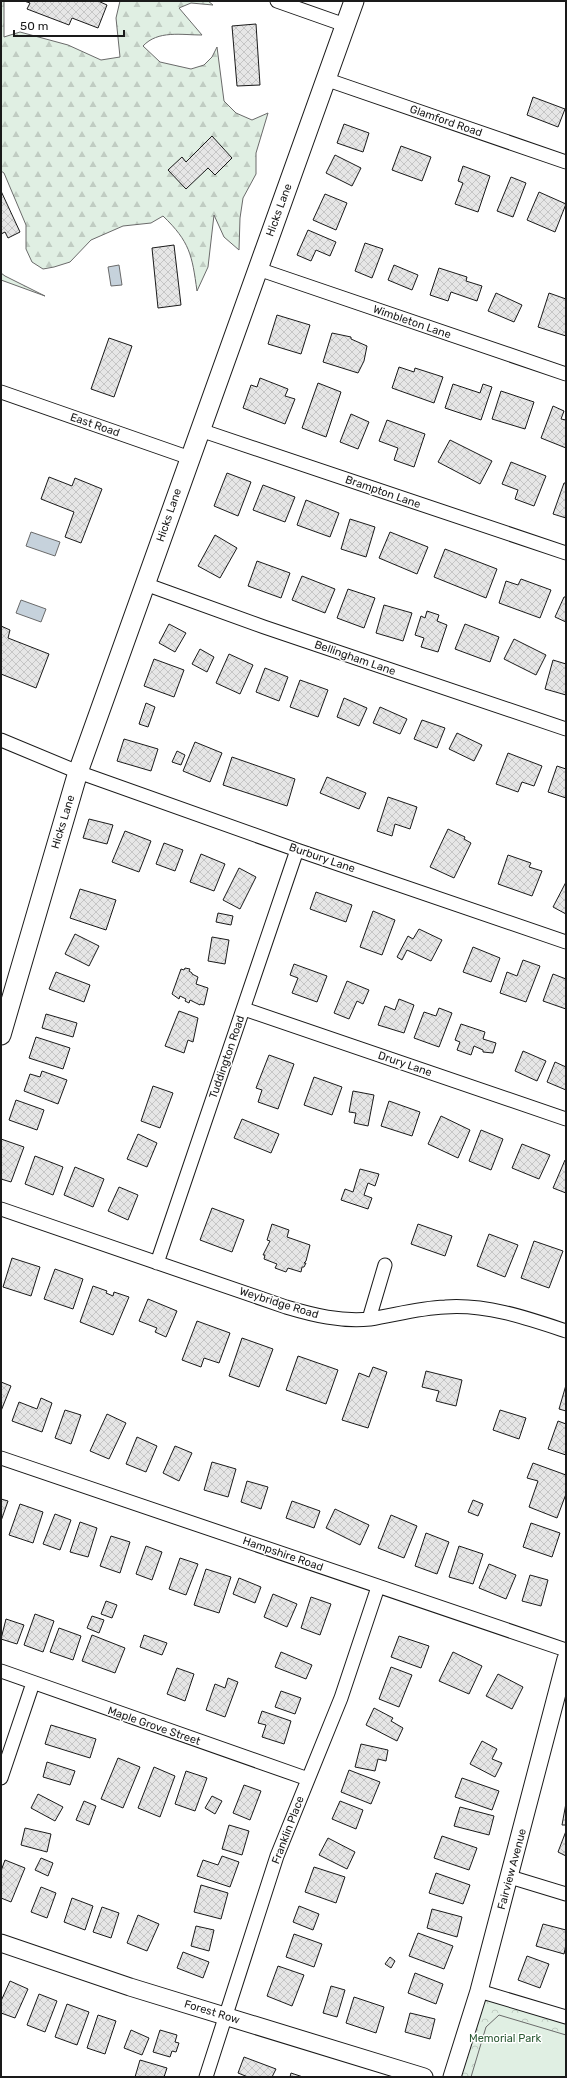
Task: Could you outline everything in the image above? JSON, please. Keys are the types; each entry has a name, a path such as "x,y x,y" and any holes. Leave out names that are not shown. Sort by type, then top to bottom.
{"main road":[{"name":"Hicks Lane","path":"1,1035 78,772 354,1"}],"street":[{"path":"277,1 346,25"},
{"name":"Glamford Road","path":"325,79 566,162"},
{"name":"Wimbleton Lane","path":"258,269 566,374"},
{"name":"East Road","path":"1,392 190,458"},
{"name":"Brampton Lane","path":"200,430 566,553"},
{"name":"Bellingham Lane","path":"145,584 271,630 566,729"},
{"name":"Burbury Lane","path":"1,740 78,772 297,850 566,942"},
{"name":"Tuddington Road","path":"157,1263 297,850"},
{"name":"Drury Lane","path":"244,1009 566,1119"},
{"name":"Weybridge Road","path":"1,1209 286,1307 320,1316 349,1319 369,1319 427,1308 478,1308 525,1317 566,1331"},
{"path":"369,1319 385,1265"},
{"name":"Hampshire Road","path":"1,1458 566,1650"},
{"name":"Franklin Place","path":"206,2077 277,1856 342,1698 378,1587"},
{"name":"Fairview Avenue","path":"452,2077 479,1991 566,1660"},
{"name":"Maple Grove Street","path":"1,1671 308,1779"},
{"path":"1,1778 33,1683"},
{"path":"510,1877 566,1894"},
{"name":"Forest Row","path":"1,1943 130,1987 424,2077"},
{"path":"479,1991 566,2017"}],"green space":[{"path":"1,1 4,1 4,37 20,32 68,45 101,60 120,57 116,18 120,1 208,1 213,5 191,3 179,8 202,35 163,35 149,41 143,46 160,62 191,69 204,65 212,57 217,47 224,101 236,113 252,120 268,113 256,153 256,174 243,198 240,218 239,250 224,237 214,215 208,267 197,291 191,258 188,250 179,234 163,216 151,223 123,226 91,240 70,262 43,269 32,262 26,249 26,225 4,173 1,171"},
{"path":"1,273 5,276 45,296 1,280"},
{"name":"Memorial Park","path":"479,1991 566,2017 566,2077 452,2077"},
{"name":"Memorial Park","path":"499,2015 566,2035 566,2077 471,2077 486,2027"}],"shaded area":[{"path":"119,265 122,285 111,286 108,267"},
{"path":"31,532 60,542 55,556 26,546"},
{"path":"21,600 46,609 41,622 16,613"}],"building":[{"path":"24,1 98,1 107,5 98,28 72,18 69,25 27,9 30,3"},
{"path":"256,24 260,85 237,86 232,26"},
{"path":"533,97 565,109 558,127 527,115"},
{"path":"344,124 369,133 363,152 337,143"},
{"path":"212,136 232,158 215,175 208,168 186,189 168,170 182,157 186,162"},
{"path":"401,146 431,157 422,181 392,170"},
{"path":"335,155 361,168 352,186 326,173"},
{"path":"463,166 490,176 478,212 455,204 463,183 458,181"},
{"path":"511,177 526,183 513,217 497,211"},
{"path":"1,191 20,232 8,238 5,232 1,234"},
{"path":"539,192 566,204 555,232 527,220"},
{"path":"325,194 347,203 336,230 313,220"},
{"path":"308,230 336,242 330,256 316,250 311,261 297,255"},
{"path":"365,243 383,249 372,278 355,271"},
{"path":"174,245 181,305 158,308 152,248"},
{"path":"394,265 418,275 412,290 388,280"},
{"path":"439,268 467,277 466,281 482,286 477,301 451,292 448,301 430,295"},
{"path":"496,293 522,305 514,322 488,311"},
{"path":"549,293 566,299 566,336 538,327"},
{"path":"277,315 310,325 301,354 268,344"},
{"path":"332,333 351,337 351,339 367,346 364,361 358,373 323,362"},
{"path":"109,338 132,346 114,397 91,389"},
{"path":"399,367 414,372 415,368 443,377 434,403 392,388"},
{"path":"260,378 288,389 285,396 295,399 285,424 243,408 251,385 257,387"},
{"path":"318,383 341,392 326,437 302,428"},
{"path":"453,384 480,393 483,384 492,387 481,420 445,408"},
{"path":"501,391 534,402 525,429 492,419"},
{"path":"553,406 564,411 561,419 566,420 566,448 541,438"},
{"path":"351,414 369,422 358,449 340,442"},
{"path":"387,420 425,434 414,467 394,460 398,448 379,441"},
{"path":"450,440 492,461 480,484 438,462"},
{"path":"511,462 546,476 534,506 515,499 518,490 502,484"},
{"path":"227,473 251,482 238,516 214,506"},
{"path":"49,477 72,486 75,478 102,489 81,543 65,537 74,512 41,499"},
{"path":"564,483 566,483 566,518 553,514"},
{"path":"263,485 295,497 285,522 253,510"},
{"path":"306,500 339,513 330,537 297,525"},
{"path":"350,519 375,527 366,557 341,549"},
{"path":"390,532 428,547 417,574 379,558"},
{"path":"215,535 237,548 220,578 198,566"},
{"path":"445,549 497,569 486,598 434,577"},
{"path":"257,561 290,573 281,598 248,586"},
{"path":"302,576 335,589 325,613 292,600"},
{"path":"521,579 551,590 540,618 499,603 506,581 518,585"},
{"path":"348,589 375,598 364,628 337,618"},
{"path":"564,597 566,597 566,622 555,617"},
{"path":"384,605 412,613 403,641 376,633"},
{"path":"427,611 439,615 437,621 447,625 438,652 421,647 424,638 415,635 421,616 425,618"},
{"path":"169,624 186,633 175,652 159,643"},
{"path":"465,624 499,637 490,662 455,649"},
{"path":"1,626 10,630 8,638 49,654 36,688 1,674"},
{"path":"514,639 546,655 536,675 504,659"},
{"path":"200,649 214,657 207,672 192,664"},
{"path":"229,654 253,665 240,694 216,683"},
{"path":"154,659 184,670 174,697 144,686"},
{"path":"553,660 566,664 566,695 545,689"},
{"path":"265,668 288,677 279,701 256,692"},
{"path":"300,680 328,690 318,717 290,707"},
{"path":"344,698 367,708 359,726 337,717"},
{"path":"146,703 155,707 148,727 139,724"},
{"path":"380,707 407,719 400,734 373,723"},
{"path":"422,720 445,728 437,748 414,739"},
{"path":"457,733 482,745 474,761 449,749"},
{"path":"124,739 158,749 151,771 117,761"},
{"path":"195,742 222,753 210,782 183,771"},
{"path":"177,751 185,755 181,765 172,762"},
{"path":"508,753 542,766 534,786 522,782 518,792 496,784"},
{"path":"232,757 295,779 287,806 223,785"},
{"path":"557,766 566,769 566,798 548,792"},
{"path":"327,777 366,793 359,809 320,793"},
{"path":"388,797 417,807 410,829 395,824 392,836 377,831"},
{"path":"89,819 113,825 107,844 83,838"},
{"path":"448,829 465,837 464,839 471,843 454,878 430,867"},
{"path":"125,831 151,841 139,872 112,862"},
{"path":"164,843 183,850 175,871 156,864"},
{"path":"201,854 225,864 214,891 190,882"},
{"path":"508,855 531,863 529,867 542,871 532,896 498,884"},
{"path":"239,868 256,877 240,909 223,900"},
{"path":"566,882 566,914 553,907"},
{"path":"80,889 116,900 106,930 70,918"},
{"path":"316,892 352,905 346,922 310,909"},
{"path":"373,911 395,920 382,955 360,947"},
{"path":"218,913 233,916 231,925 216,922"},
{"path":"419,929 442,940 431,961 407,950 402,960 397,957 408,936 413,939"},
{"path":"75,934 99,946 89,966 65,954"},
{"path":"212,937 229,940 225,964 208,961"},
{"path":"473,947 500,958 491,982 463,972"},
{"path":"523,960 540,966 526,1002 500,993 507,972 517,976"},
{"path":"294,964 327,976 317,1002 292,993 298,978 290,975"},
{"path":"185,968 190,969 189,971 192,974 198,977 196,984 208,988 204,1005 200,1005 190,1000 189,1003 185,1001 186,999 180,996 179,999 172,994 181,969 184,970"},
{"path":"56,972 90,985 84,1002 49,989"},
{"path":"553,974 566,979 566,1009 543,1001"},
{"path":"347,981 369,990 363,1004 357,1001 349,1019 334,1013"},
{"path":"399,999 414,1005 404,1033 378,1025 385,1006 395,1010"},
{"path":"439,1008 452,1013 439,1047 414,1038 424,1012 436,1016"},
{"path":"179,1011 198,1018 193,1042 188,1040 184,1053 165,1046"},
{"path":"46,1014 77,1023 73,1037 42,1028"},
{"path":"461,1024 485,1032 483,1039 496,1043 493,1053 483,1052 483,1050 474,1046 471,1055 457,1050 460,1042 455,1040"},
{"path":"36,1037 70,1048 63,1069 29,1058"},
{"path":"523,1051 546,1061 537,1081 515,1071"},
{"path":"269,1055 294,1064 278,1109 258,1102 262,1090 256,1088"},
{"path":"555,1062 566,1067 566,1090 547,1082"},
{"path":"42,1071 67,1080 58,1104 24,1091 30,1074 40,1077"},
{"path":"314,1077 342,1087 332,1115 304,1105"},
{"path":"153,1086 173,1093 160,1128 141,1121"},
{"path":"353,1091 374,1095 368,1126 354,1123 356,1113 349,1112"},
{"path":"16,1100 44,1110 37,1130 9,1120"},
{"path":"389,1101 420,1112 412,1136 381,1126"},
{"path":"441,1116 470,1130 458,1158 428,1144"},
{"path":"242,1119 279,1134 271,1153 234,1138"},
{"path":"481,1130 503,1139 491,1170 469,1161"},
{"path":"138,1134 157,1143 147,1167 127,1159"},
{"path":"1,1139 24,1147 11,1182 1,1179"},
{"path":"522,1144 550,1155 539,1179 512,1168"},
{"path":"35,1156 63,1167 53,1195 25,1184"},
{"path":"566,1160 566,1193 553,1188"},
{"path":"75,1167 104,1179 93,1207 64,1195"},
{"path":"360,1169 379,1174 375,1186 368,1183 364,1195 372,1198 368,1209 341,1200 345,1189 353,1192"},
{"path":"119,1187 138,1195 128,1220 108,1211"},
{"path":"212,1208 244,1220 232,1252 200,1240"},
{"path":"272,1224 289,1230 287,1237 310,1245 306,1261 304,1263 306,1263 304,1267 302,1267 301,1272 288,1268 286,1272 275,1268 277,1264 264,1259 265,1255 263,1255 270,1241 267,1240"},
{"path":"418,1224 452,1236 445,1256 411,1244"},
{"path":"489,1234 518,1245 505,1277 477,1266"},
{"path":"534,1241 563,1251 549,1288 521,1278"},
{"path":"12,1258 40,1267 31,1296 3,1287"},
{"path":"55,1269 83,1279 73,1309 44,1299"},
{"path":"93,1286 107,1291 106,1293 113,1296 114,1292 129,1297 113,1335 80,1322"},
{"path":"148,1299 177,1311 166,1337 155,1332 157,1328 139,1321"},
{"path":"197,1321 230,1333 219,1363 204,1358 201,1367 182,1360"},
{"path":"242,1338 273,1349 259,1387 229,1376"},
{"path":"298,1356 338,1370 326,1404 286,1390"},
{"path":"373,1367 387,1372 368,1428 342,1420 359,1373 369,1377"},
{"path":"426,1371 462,1380 456,1406 436,1401 439,1391 422,1387"},
{"path":"1,1382 11,1386 1,1411"},
{"path":"566,1385 566,1411 559,1409"},
{"path":"41,1398 52,1403 42,1432 12,1421 19,1402 37,1409"},
{"path":"65,1410 81,1415 71,1444 55,1438"},
{"path":"500,1410 526,1418 519,1439 493,1430"},
{"path":"107,1414 126,1423 109,1459 90,1451"},
{"path":"558,1421 566,1424 566,1455 548,1449"},
{"path":"137,1437 157,1446 146,1472 126,1464"},
{"path":"175,1446 192,1453 179,1481 163,1473"},
{"path":"212,1462 236,1469 228,1497 204,1490"},
{"path":"533,1463 566,1475 566,1494 557,1518 529,1507 538,1481 527,1478"},
{"path":"247,1481 268,1487 261,1509 241,1502"},
{"path":"1,1499 8,1501 1,1521"},
{"path":"473,1500 483,1504 478,1516 468,1512"},
{"path":"292,1501 320,1511 314,1528 286,1518"},
{"path":"20,1504 43,1512 33,1543 9,1535"},
{"path":"335,1509 369,1525 360,1545 326,1528"},
{"path":"55,1514 71,1520 60,1550 43,1544"},
{"path":"391,1515 417,1526 404,1558 378,1548"},
{"path":"80,1522 97,1528 88,1557 70,1552"},
{"path":"531,1523 560,1533 552,1557 523,1547"},
{"path":"426,1533 449,1542 437,1574 415,1566"},
{"path":"111,1536 130,1542 120,1573 100,1566"},
{"path":"146,1546 162,1552 152,1580 136,1574"},
{"path":"459,1546 483,1554 473,1584 449,1577"},
{"path":"180,1558 198,1564 186,1595 169,1589"},
{"path":"489,1564 516,1575 506,1599 479,1588"},
{"path":"206,1569 231,1577 219,1613 194,1605"},
{"path":"530,1575 548,1580 541,1606 522,1601"},
{"path":"239,1578 261,1587 255,1603 233,1594"},
{"path":"273,1594 297,1604 287,1627 264,1617"},
{"path":"311,1597 331,1604 320,1635 301,1628"},
{"path":"106,1601 117,1605 112,1618 101,1614"},
{"path":"35,1614 54,1621 43,1652 24,1645"},
{"path":"92,1616 104,1620 99,1633 87,1628"},
{"path":"6,1619 24,1625 17,1644 1,1639"},
{"path":"59,1628 81,1636 73,1660 50,1652"},
{"path":"92,1635 125,1648 115,1673 82,1661"},
{"path":"144,1635 167,1643 162,1655 140,1647"},
{"path":"399,1636 429,1646 421,1668 391,1657"},
{"path":"281,1652 312,1665 306,1679 275,1667"},
{"path":"453,1652 482,1666 469,1694 439,1681"},
{"path":"391,1667 412,1675 399,1707 379,1699"},
{"path":"177,1668 194,1674 185,1701 167,1694"},
{"path":"498,1674 523,1687 512,1709 486,1696"},
{"path":"228,1678 238,1682 225,1717 206,1710 215,1684 225,1688"},
{"path":"281,1691 301,1698 295,1714 275,1707"},
{"path":"374,1708 393,1718 391,1721 403,1728 397,1741 366,1725"},
{"path":"262,1711 291,1721 284,1744 262,1737 266,1725 258,1723"},
{"path":"51,1725 96,1739 90,1758 45,1744"},
{"path":"482,1741 497,1749 492,1759 502,1763 495,1777 470,1764"},
{"path":"361,1744 388,1750 386,1761 378,1759 375,1771 355,1767"},
{"path":"118,1758 140,1767 123,1808 101,1799"},
{"path":"47,1762 75,1771 70,1785 43,1777"},
{"path":"154,1767 175,1776 160,1817 138,1808"},
{"path":"349,1770 380,1782 371,1804 341,1792"},
{"path":"186,1771 207,1778 195,1811 175,1804"},
{"path":"462,1778 499,1791 492,1810 455,1797"},
{"path":"244,1785 261,1791 250,1820 233,1813"},
{"path":"38,1794 63,1807 55,1821 31,1808"},
{"path":"212,1796 222,1801 215,1814 205,1808"},
{"path":"84,1801 96,1806 89,1825 76,1820"},
{"path":"340,1801 363,1810 356,1829 332,1819"},
{"path":"566,1803 566,1825 562,1825"},
{"path":"460,1807 494,1816 489,1835 454,1826"},
{"path":"229,1825 249,1831 242,1855 222,1849"},
{"path":"25,1828 51,1834 47,1852 21,1845"},
{"path":"566,1831 566,1856 558,1852"},
{"path":"442,1836 477,1848 469,1870 434,1858"},
{"path":"328,1838 355,1852 347,1869 319,1855"},
{"path":"222,1856 239,1862 230,1887 197,1876 203,1860 218,1865"},
{"path":"41,1858 53,1863 48,1876 35,1870"},
{"path":"5,1860 25,1868 11,1902 1,1898 1,1871"},
{"path":"314,1867 345,1877 336,1903 305,1892"},
{"path":"436,1873 470,1885 463,1904 429,1893"},
{"path":"201,1885 228,1893 221,1919 194,1912"},
{"path":"41,1887 56,1893 47,1918 31,1912"},
{"path":"72,1898 93,1906 85,1930 64,1922"},
{"path":"299,1906 319,1914 313,1930 293,1922"},
{"path":"102,1907 119,1913 111,1938 93,1932"},
{"path":"432,1909 462,1917 457,1937 427,1928"},
{"path":"138,1915 159,1924 147,1951 127,1943"},
{"path":"543,1924 566,1930 566,1945 564,1954 536,1946"},
{"path":"196,1926 214,1930 209,1951 191,1946"},
{"path":"418,1933 453,1946 444,1969 409,1956"},
{"path":"294,1934 322,1944 314,1967 286,1957"},
{"path":"183,1952 209,1962 203,1978 177,1968"},
{"path":"527,1956 549,1964 540,1988 518,1980"},
{"path":"390,1957 395,1961 391,1968 385,1964"},
{"path":"278,1966 304,1975 292,2006 267,1996"},
{"path":"415,1973 443,1984 436,2004 408,1993"},
{"path":"10,1981 28,1989 15,2018 1,2013 1,2001"},
{"path":"331,1986 345,1990 337,2017 323,2013"},
{"path":"39,1994 57,2001 45,2032 27,2025"},
{"path":"354,1997 384,2007 376,2033 346,2023"},
{"path":"67,2004 89,2012 77,2045 55,2037"},
{"path":"410,2013 435,2019 430,2039 405,2032"},
{"path":"98,2015 116,2021 105,2054 87,2048"},
{"path":"131,2030 149,2038 142,2055 124,2048"},
{"path":"160,2030 177,2035 175,2042 179,2043 176,2052 172,2051 170,2057 153,2052"},
{"path":"244,2057 276,2069 272,2077 248,2077 238,2073"},
{"path":"140,2060 167,2068 164,2077 135,2077"},
{"path":"291,2073 303,2077 290,2077"}]}
